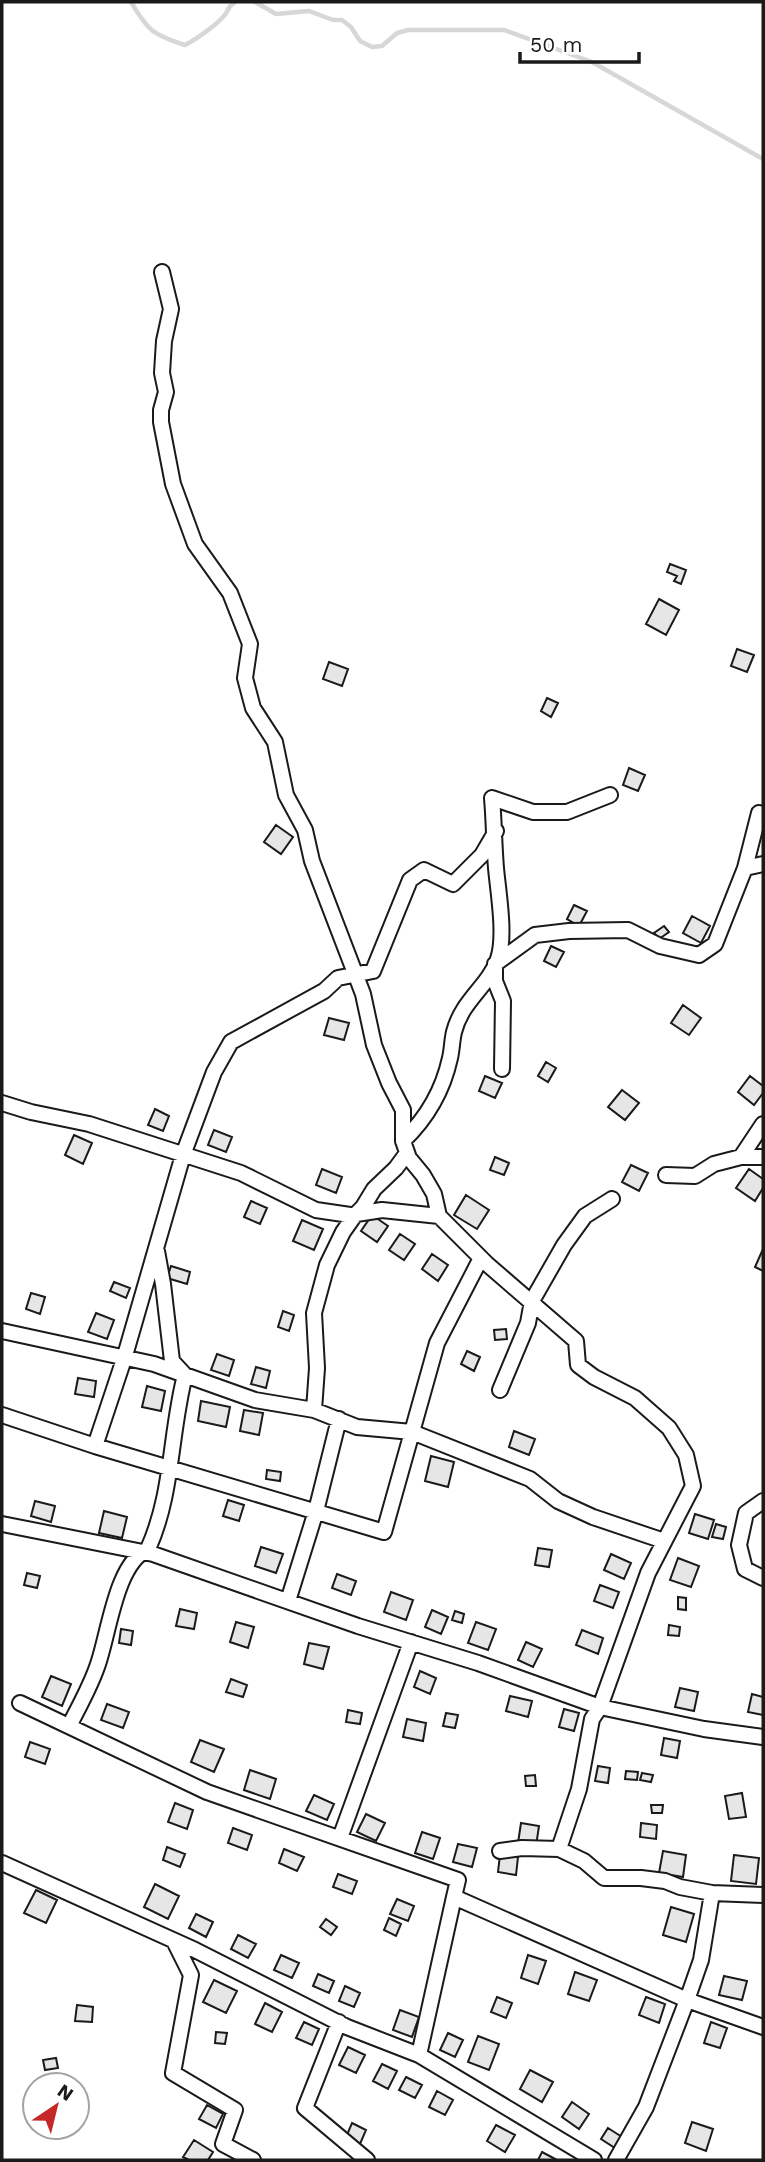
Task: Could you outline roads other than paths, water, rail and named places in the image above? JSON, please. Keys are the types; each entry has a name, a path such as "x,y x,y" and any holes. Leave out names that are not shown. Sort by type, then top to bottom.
{"street":[{"path":"162,272 171,309 163,358 162,373 166,392 161,422 173,484 195,544 230,593 250,645 245,678 253,708 275,742 286,795 305,830 312,861 363,994 374,1045 403,1110 405,1147 434,1195 439,1216 481,1258 576,1340 578,1365 594,1377 635,1398 669,1429 686,1455 693,1486 648,1573 600,1707 592,1719 579,1789 559,1849"},
{"path":"314,1410 317,1368 314,1313 327,1265 342,1232 374,1189 396,1168 405,1147 428,1115 449,1062 454,1031 463,1008 499,957 496,831 492,798 533,812 567,812 610,795"},
{"path":"495,964 534,935 569,931 628,930 660,946 699,955 715,944 745,868 759,813"},
{"path":"95,1446 124,1359 183,1154 214,1072 231,1042 324,991 338,978 373,971 410,880 424,870 453,884 482,855 496,831"},
{"path":"745,868 763,864"},
{"path":"495,964 495,981 503,1001 502,1069"},
{"path":"2,1103 89,1124 241,1173 316,1210 355,1215 382,1210 439,1216"},
{"path":"741,1157 763,1124"},
{"path":"666,1175 695,1176 714,1164 741,1157 763,1157"},
{"path":"500,1391 528,1323 532,1301 564,1245 585,1216 611,1199"},
{"path":"156,1249 172,1361 185,1375"},
{"path":"2,1415 95,1446 384,1532 437,1343 481,1258"},
{"path":"2,1331 154,1364 255,1400 314,1410 357,1427 412,1432 530,1479 558,1501 593,1517 664,1541"},
{"path":"69,1726 97,1668 122,1580 131,1564 148,1549 159,1527 178,1402 185,1375"},
{"path":"288,1601 316,1511 339,1419"},
{"path":"763,1501 746,1513 740,1545 745,1569 763,1578"},
{"path":"2,1524 142,1552 478,1662 600,1707 704,1729 763,1737"},
{"path":"340,1838 411,1642"},
{"path":"20,1703 207,1792 458,1880 419,2055"},
{"path":"500,1851 522,1848 559,1849 584,1861 604,1878 665,1881 680,1887 712,1893 763,1895"},
{"path":"2,1863 174,1941 339,2022 419,2055 594,2160"},
{"path":"616,2160 646,2107 687,2000 701,1960 712,1893"},
{"path":"454,1896 687,2000 763,2027"},
{"path":"174,1941 191,1975 173,2073 235,2110 223,2144 253,2160"},
{"path":"339,2022 305,2108 367,2160"}],"waterway":[{"path":"131,2 152,30 185,45 201,36 224,16 235,2"},
{"path":"255,2 276,14 309,11 333,20 342,20 351,27 360,41 372,47 382,46 397,33 408,30 504,30 592,62 763,159"}]}
